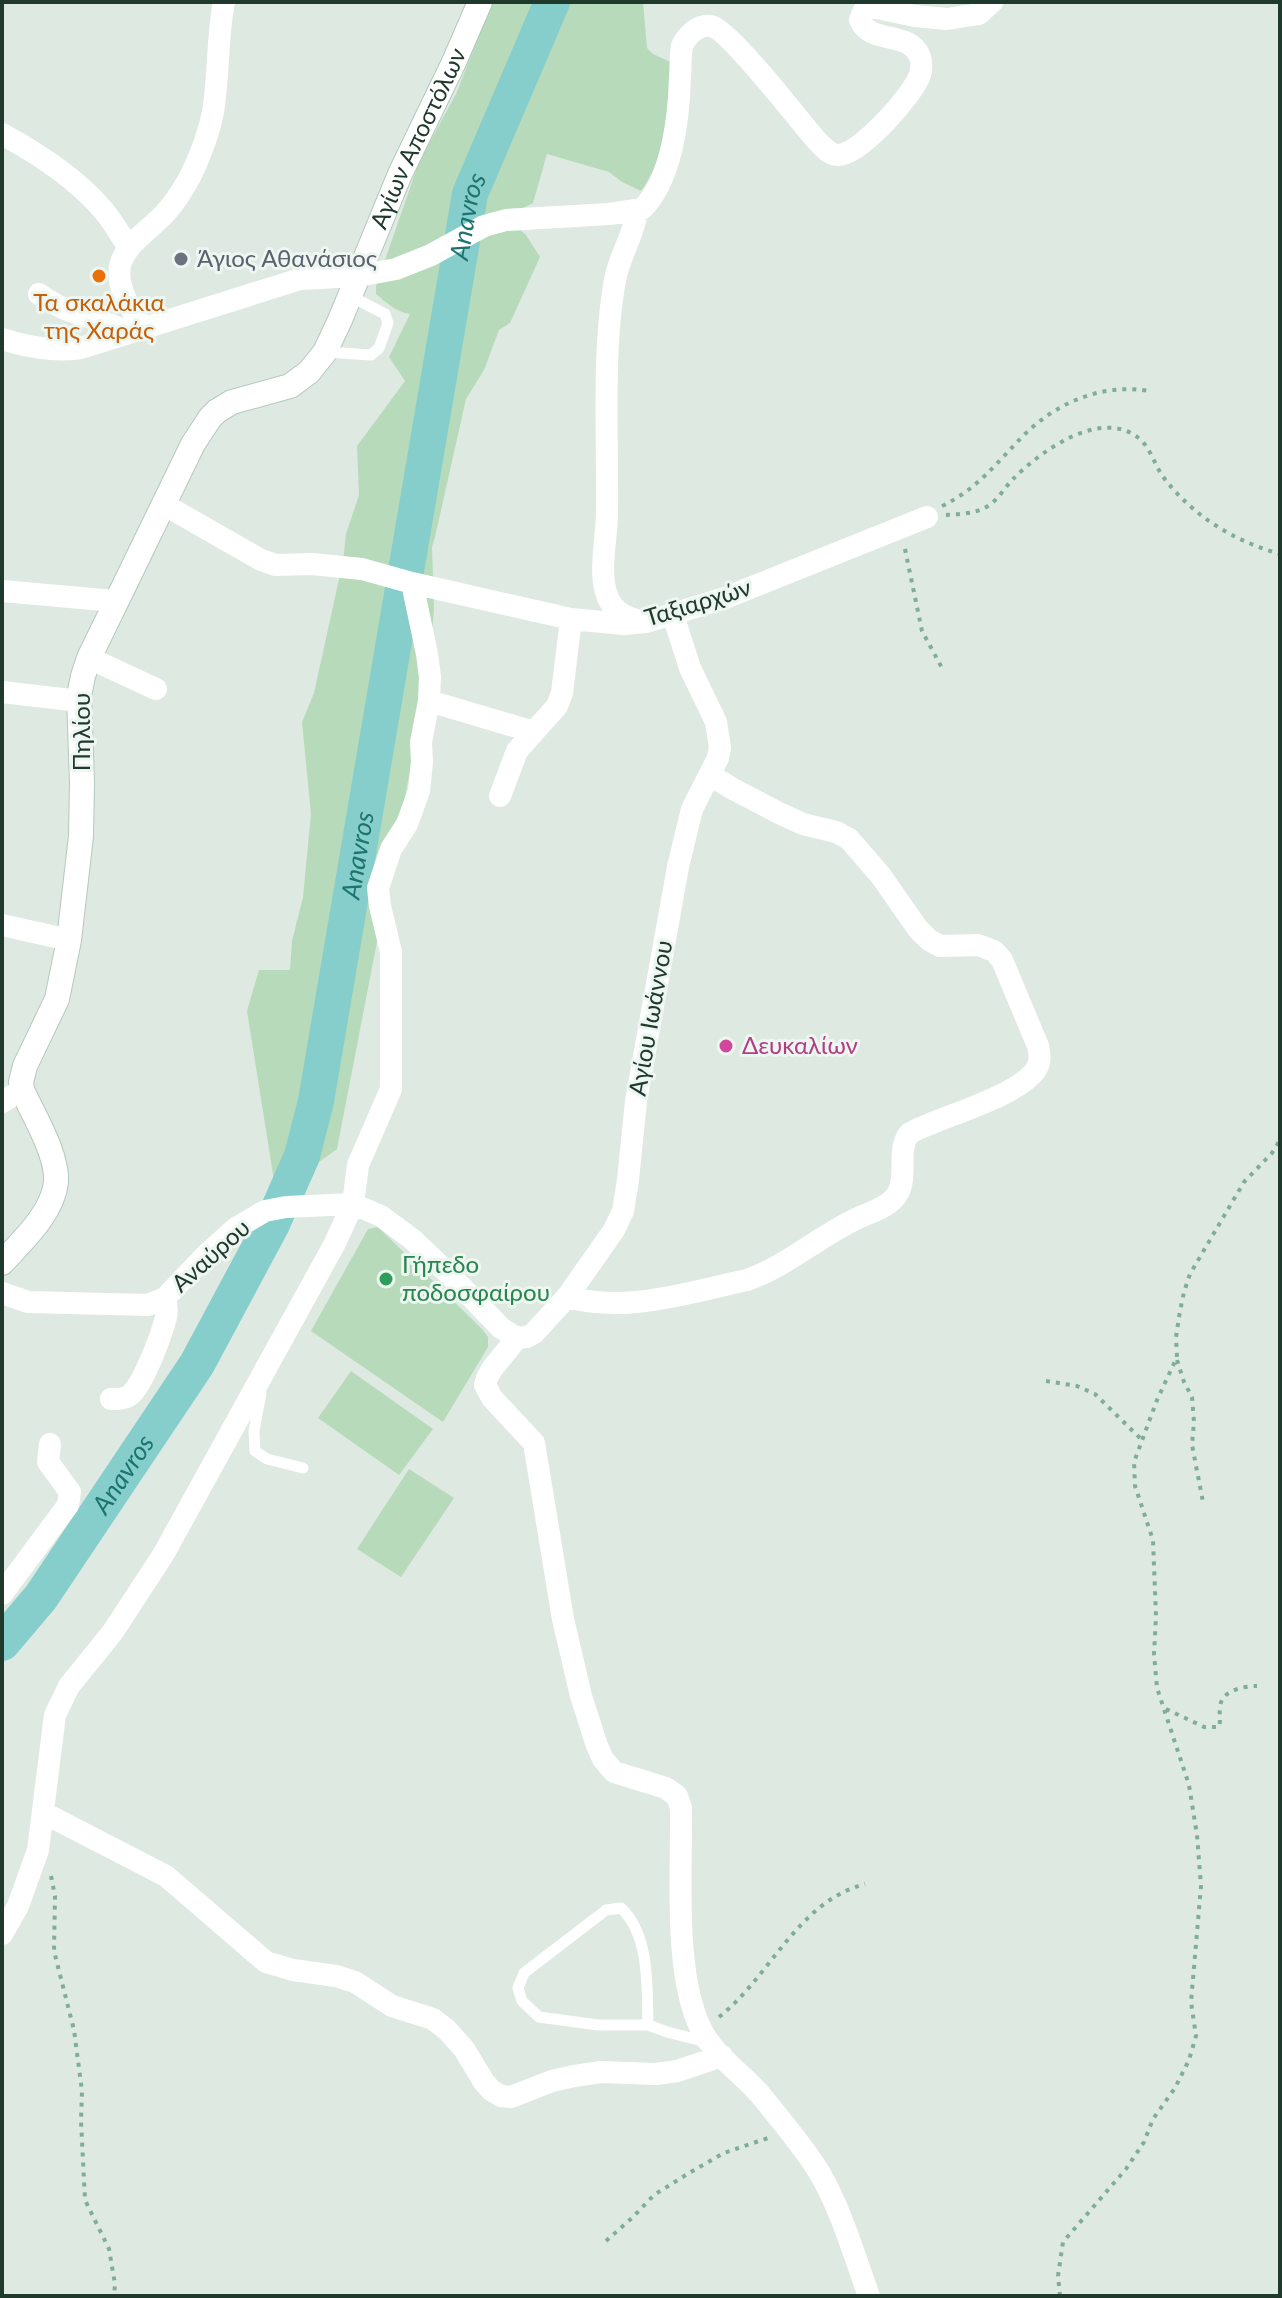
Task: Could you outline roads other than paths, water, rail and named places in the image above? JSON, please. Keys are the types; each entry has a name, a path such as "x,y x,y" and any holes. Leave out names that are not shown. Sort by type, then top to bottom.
{"main road":[{"name":"Αγίων Αποστόλων","path":"354,286 400,174 480,2"},
{"name":"Πηλίου","path":"2,1263 45,1212 56,1182 52,1157 12,1096 57,999 69,940 81,836 80,701 89,658 199,434 214,413 232,402 290,386 309,372 325,352 354,286"}],"street":[{"path":"135,330 120,279 121,262 129,248 170,208 186,185 201,151 212,115 224,2"},
{"path":"2,339 32,347 81,348 300,279 315,276 354,286 414,263 484,226 506,220 642,209 650,199 669,156 678,110 682,46 685,39 699,27 712,26 734,42 818,142 833,155 841,155 864,142 903,102 922,68 916,50 907,43 873,34 862,26 860,20 864,10 872,7 947,19 979,14 992,2"},
{"path":"2,134 80,186 105,212 129,248"},
{"path":"637,211 615,277 612,298 604,578 606,594 616,609 630,619 646,622"},
{"path":"39,294 68,312 135,330"},
{"name":"Ταξιαρχών","path":"163,504 261,560 276,565 312,564 362,569 571,619 603,623 646,622 725,598 927,517"},
{"path":"2,1934 22,1896 41,1838 55,1715 61,1701 69,1686 125,1615 163,1555 334,1245 353,1204 358,1165 391,1089 391,952 378,888 391,849 407,824 419,791 421,742 430,677 410,582"},
{"path":"2,591 115,601"},
{"name":"Αγίου Ιωάννου","path":"673,615 690,668 716,722 720,748 692,809 678,867 636,1101 623,1211 614,1230 567,1297 539,1329 527,1337 517,1338 492,1369 485,1385 492,1398 534,1443 563,1619 581,1696 603,1759 614,1772 666,1788 677,1796 681,1808 686,1974 696,2013 712,2044"},
{"path":"500,796 514,756 557,706 562,693 571,619"},
{"path":"89,658 156,689"},
{"path":"2,692 80,701"},
{"path":"429,701 534,732"},
{"path":"567,1297 633,1304 763,1274 834,1229 891,1202 901,1186 905,1142 910,1133 1013,1088 1033,1073 1040,1059 1038,1046 1002,960 994,951 985,946 940,946 929,940 849,839 779,813 710,775"},
{"path":"2,925 69,940"},
{"name":"Αναύρου","path":"2,1293 28,1302 148,1305 165,1298 236,1228 265,1211 353,1204 381,1216 412,1239 501,1328 517,1338"},
{"path":"111,1399 129,1396 137,1386 168,1314 165,1298"},
{"path":"2,1594 71,1498 48,1462 50,1444"},
{"path":"44,1813 166,1876 266,1962 355,1982 392,2006 433,2019 464,2049 491,2090 501,2096 511,2097 552,2081 601,2072 656,2074 677,2071 712,2044 760,2095 820,2174 869,2296"}],"lane":[{"path":"325,352 371,355 379,348 388,323 385,314 354,286"},
{"path":"265,1368 254,1431 255,1451 267,1459 303,1468"},
{"path":"648,2025 643,1955 636,1929 621,1908 606,1910 524,1973 518,1988 522,2001 539,2017 598,2025 648,2025 712,2044"}],"waterway":[{"name":"Anavros","path":"2,1643 41,1597 197,1364 272,1224 302,1156 316,1101 470,194 552,2"}],"place":[{"name":"Άγιος Αθανάσιος","path":"181,259"},
{"name":"Τα σκαλάκια της Χαράς","path":"99,276"},
{"name":"Δευκαλίων","path":"726,1046"},
{"name":"Γήπεδο ποδοσφαίρου","path":"386,1279"}]}
